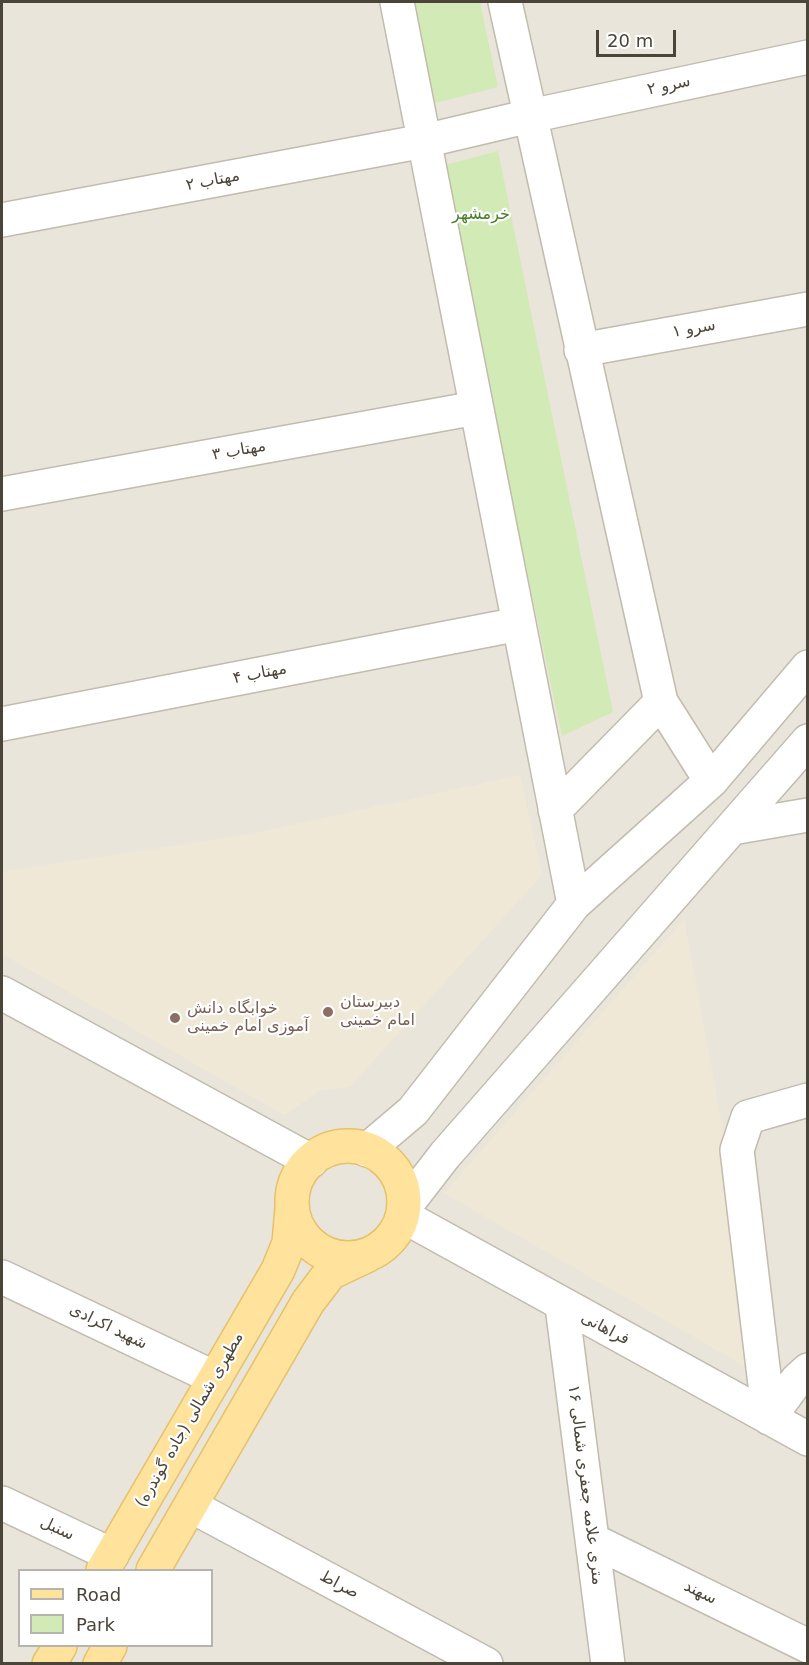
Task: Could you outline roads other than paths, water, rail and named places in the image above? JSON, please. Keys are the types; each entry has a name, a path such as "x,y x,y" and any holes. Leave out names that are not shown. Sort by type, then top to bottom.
{"main road":[{"path":"154,1569 308,1302 330,1273 368,1255 384,1246 396,1232 403,1212 404,1200 401,1183 393,1169 382,1158 367,1150 352,1147 323,1152 310,1161 300,1175 294,1191 292,1208 297,1225 306,1239 319,1250 334,1257 351,1258 368,1255"},
{"name":"مطهری شمالی (جاده گوندره)","path":"108,1563 278,1270 288,1243 292,1208"},
{"path":"278,1270 295,1272 307,1285 308,1302"},
{"path":"49,1664 59,1647"},
{"path":"100,1664 109,1647"}],"street":[{"path":"397,2 574,904"},
{"path":"505,2 661,702 711,781"},
{"name":"سرو ۲","path":"424,141 807,57"},
{"name":"مهتاب ۲","path":"2,220 424,141"},
{"name":"سرو ۱","path":"581,350 807,309"},
{"name":"مهتاب ۳","path":"2,494 476,408"},
{"name":"مهتاب ۴","path":"2,724 519,624"},
{"path":"367,1150 413,1111 574,904 711,781 807,667"},
{"path":"555,810 661,702"},
{"path":"403,1212 445,1155 807,741"},
{"path":"732,828 807,815"},
{"path":"2,993 310,1161"},
{"path":"769,1418 737,1150 748,1117 807,1100"},
{"name":"فراهانی","path":"403,1212 562,1306 807,1439"},
{"name":"شهید اکرادی","path":"2,1276 215,1378"},
{"name":"۱۶ متری علامه جعفری شمالی","path":"562,1306 608,1664"},
{"path":"769,1418 807,1370"},
{"name":"سنبل","path":"2,1503 108,1563"},
{"name":"صراط","path":"191,1506 486,1664"},
{"name":"سهند","path":"592,1540 807,1646"}],"place":[{"name":"دبیرستان امام خمینی","path":"328,1012"},
{"name":"خوابگاه دانش آموزی امام خمینی","path":"175,1018"}],"park label":[{"name":"خرمشهر","path":"481,215"}]}
